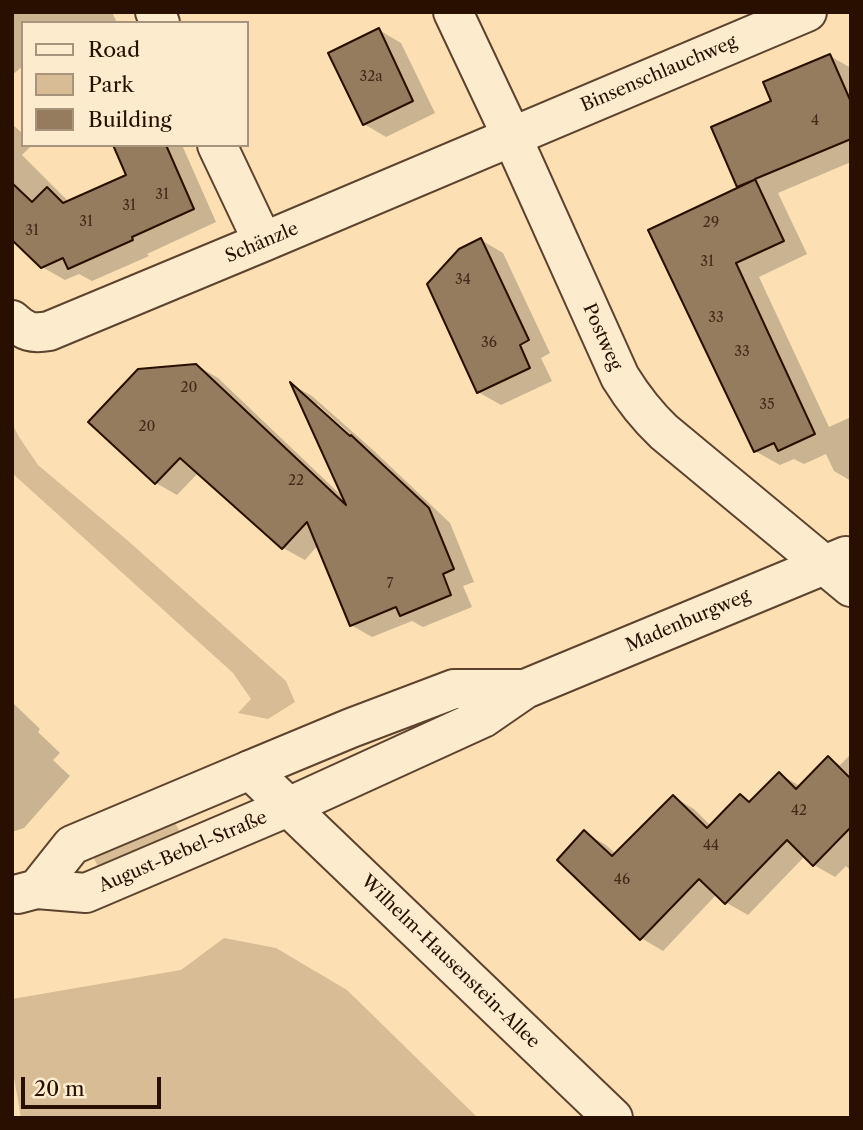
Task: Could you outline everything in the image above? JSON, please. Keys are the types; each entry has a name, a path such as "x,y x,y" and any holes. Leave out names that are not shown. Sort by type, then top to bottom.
{"street":[{"name":"Postweg","path":"453,12 620,377 645,414 664,432 842,568"},
{"name":"Binsenschlauchweg","path":"512,137 807,12"},
{"name":"Schänzle","path":"12,320 20,328 35,334 49,331 512,137"},
{"path":"218,147 263,242"},
{"name":"Madenburgweg","path":"288,807 483,719 525,689 842,568"},
{"name":"Madenburgweg","path":"250,770 454,689 525,689"},
{"name":"Wilhelm-Hausenstein-Allee","path":"250,770 613,1118"},
{"name":"August-Bebel-Straße","path":"24,892 72,845 250,770"},
{"name":"August-Bebel-Straße","path":"24,892 86,893 288,807"}],"green space":[{"path":"12,423 38,465 286,681 295,702 268,719 238,713 251,699 233,673 12,473"},
{"path":"174,821 183,837 101,872 92,855"},
{"path":"224,938 276,948 347,990 478,1118 21,1118 12,1066 12,999 181,970"}],"building":[{"path":"379,28 413,101 363,125 328,53"},
{"path":"830,54 851,102 851,139 755,179 784,241 736,263 815,434 778,451 774,443 754,452 648,230 754,180 737,187 711,127 771,101 763,82"},
{"path":"114,147 167,147 194,209 68,269 63,258 41,268 12,240 12,183 32,202 47,187 63,203 126,175"},
{"path":"481,238 529,340 520,345 530,368 477,393 427,284 459,249"},
{"path":"196,364 346,505 290,382 351,435 429,508 454,569 443,574 451,595 400,616 396,607 350,626 307,522 282,549 180,458 155,484 88,422 138,369"},
{"path":"828,756 851,779 851,827 813,866 787,840 725,904 699,879 640,940 557,860 584,830 612,856 673,795 707,828 740,794 749,802 779,772 796,789"}]}
